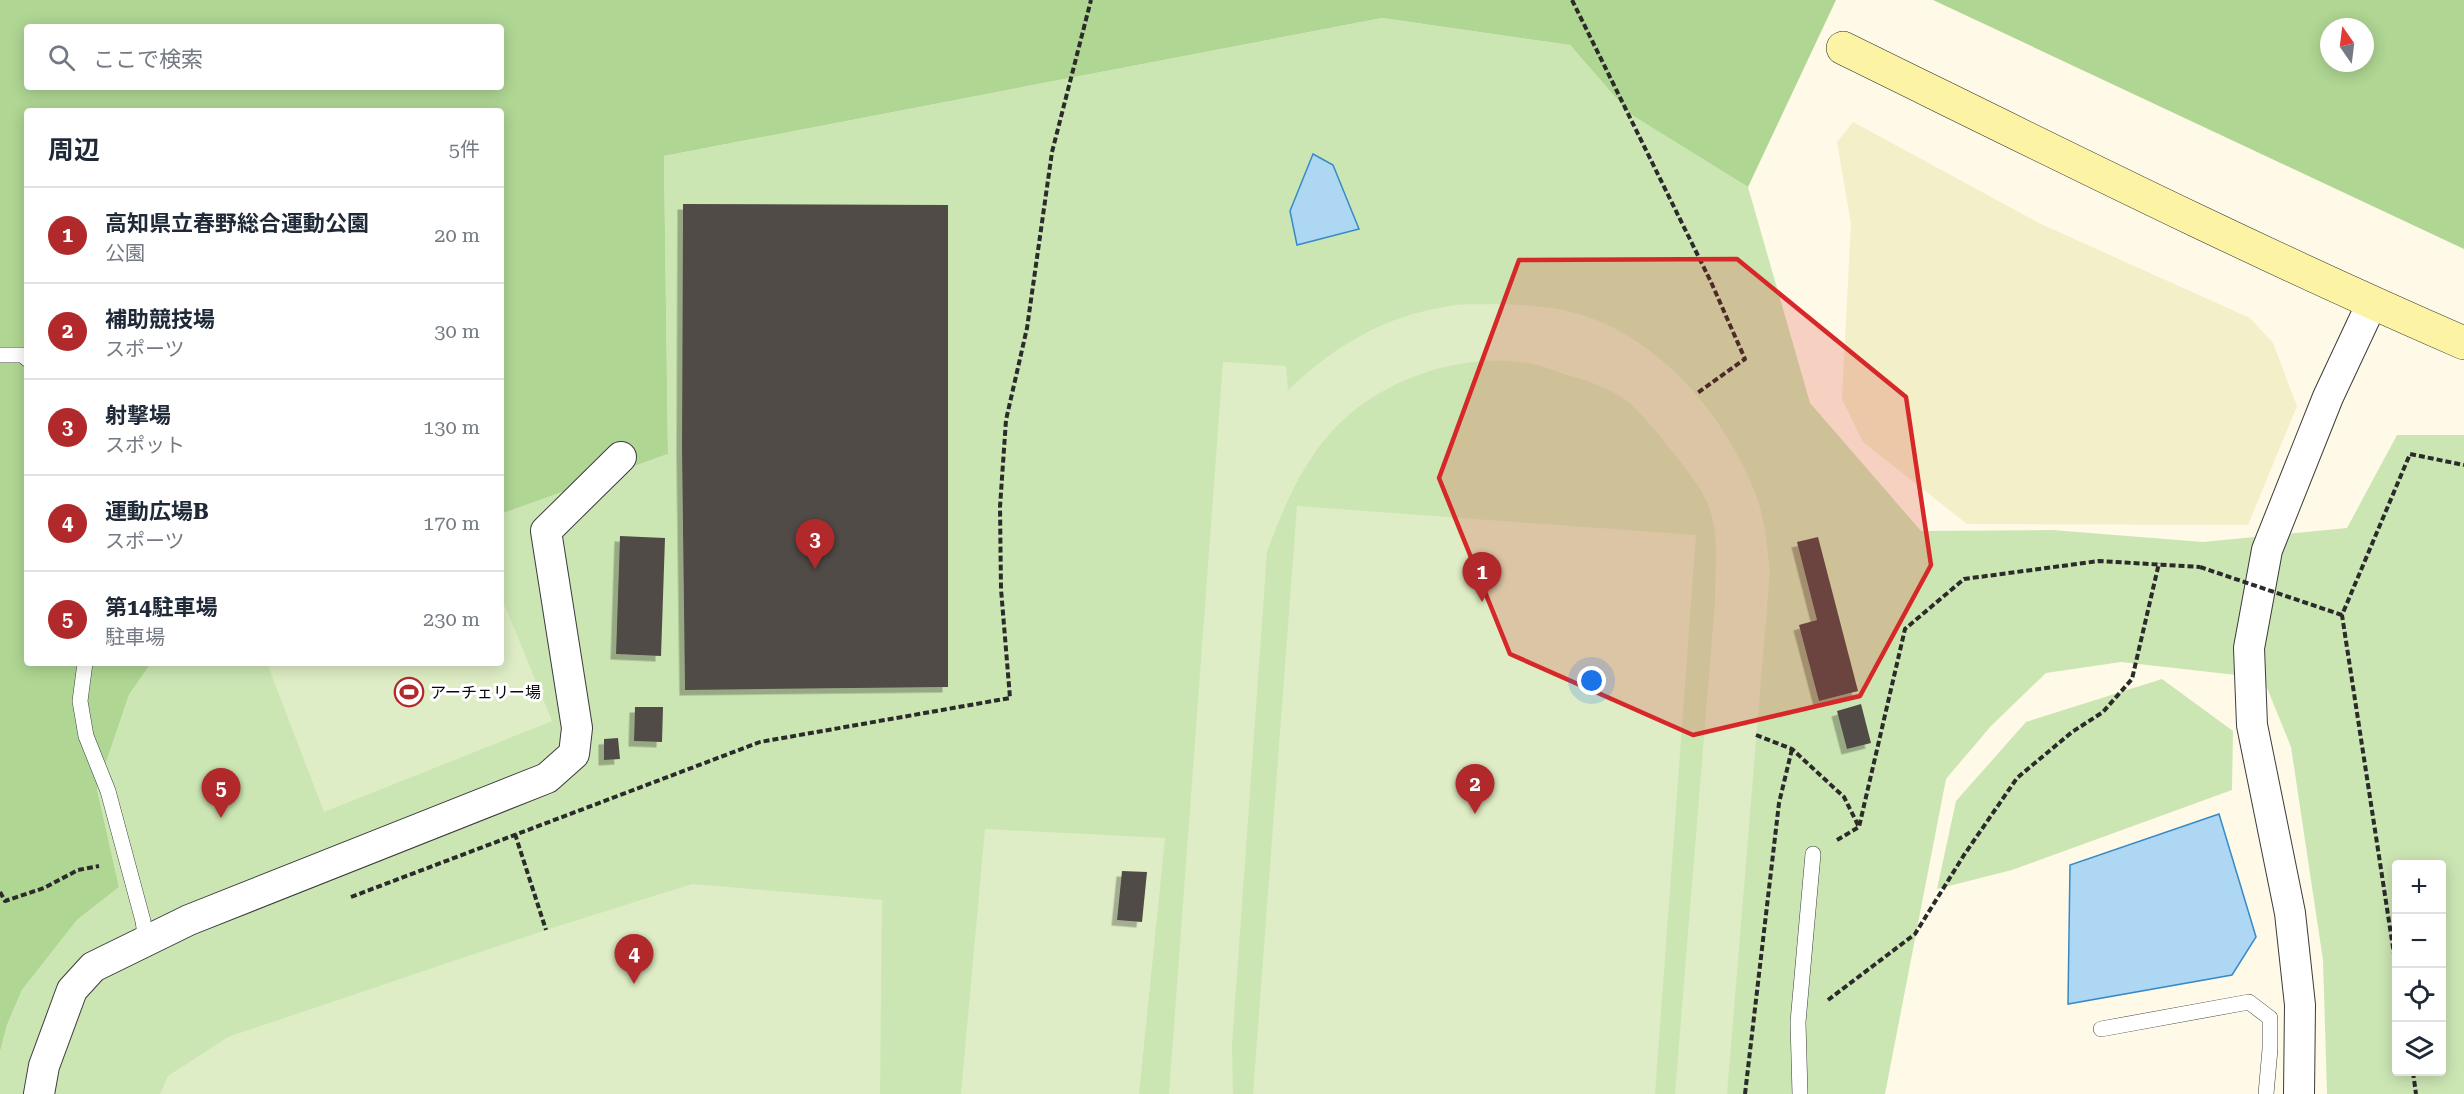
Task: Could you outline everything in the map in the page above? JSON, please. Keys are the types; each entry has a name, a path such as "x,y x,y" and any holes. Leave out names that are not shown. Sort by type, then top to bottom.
{"street":[{"path":"1844,48 2372,303 2464,343"},
{"path":"2299,1094 2300,1005 2290,913 2252,725 2249,648 2267,550 2328,397 2372,303"},
{"path":"39,1094 44,1066 72,990 93,967 189,920 547,778 561,768 574,754 577,728 546,531 621,457"}],"lane":[{"path":"0,355 24,356"},
{"path":"85,666 80,701 86,736 108,790 143,921 146,941"},
{"path":"1800,1094 1798,1022 1813,854"},
{"path":"2101,1029 2249,1002 2270,1018 2266,1094"}],"path":[{"path":"349,898 760,742 1010,698 1002,590 1000,519 1006,420 1027,328 1052,152 1091,0"},
{"path":"1572,0 1711,282 1745,359 1696,394"},
{"path":"2392,936 2342,615 2410,454 2464,465"},
{"path":"1813,854 1859,827 1905,629 1964,579 2099,561 2159,563 2199,567 2342,615"},
{"path":"1798,1022 1916,934 1964,855 2017,778 2072,732 2103,712 2132,679 2159,563"},
{"path":"1756,735 1792,749 1844,797 1859,827"},
{"path":"1745,1094 1779,803 1792,749"},
{"path":"515,834 546,930"},
{"path":"0,892 5,901 44,888 78,870 126,860"},
{"path":"2414,1076 2416,1094"}],"highlighted area":[{"path":"1737,259 1906,397 1931,565 1860,696 1693,735 1510,654 1439,478 1519,260"}],"shaded area":[{"path":"1853,122 2041,224 2250,318 2273,343 2297,406 2248,525 1967,524 1863,442 1842,399 1851,224 1837,142"}],"green space":[{"path":"0,0 1836,0 1748,187 1630,114 1570,45 1382,18 664,156 668,454 504,513 504,108 24,108 24,666 149,666 129,695 97,789 119,887 77,920 22,990 7,1025 0,1052"},
{"path":"1933,0 2464,0 2464,249"},
{"path":"1382,18 1570,45 1630,114 1748,187 1810,403 1921,531 2052,530 2203,542 2347,528 2397,435 2464,435 2464,1094 2327,1094 2323,960 2291,747 2263,678 2121,662 2046,673 1991,726 1946,779 1885,1094 0,1094 0,1052 7,1025 22,990 77,920 119,887 97,789 129,695 149,666 504,666 504,513 668,454 664,156"},
{"path":"1528,305 1579,314 1609,326 1637,342 1663,361 1687,384 1727,437 1743,466 1762,513 1770,571 1727,1094 1675,1094 1715,601 1714,526 1707,502 1686,468 1645,419 1615,393 1528,363 1482,361 1438,369 1417,376 1376,395 1357,408 1326,438 1313,455 1283,512 1267,552 1232,1045 1233,1094 1169,1094 1223,362 1286,366 1288,390 1324,359 1382,325 1450,306"},
{"path":"1297,506 1696,535 1655,1094 1253,1094"},
{"name":"アーチェリー場","path":"504,603 552,721 324,812 268,666 504,666"},
{"path":"2162,679 2233,731 2232,790 2012,870 1937,889 1956,801 2026,722"},
{"path":"985,829 1165,838 1139,1094 961,1094"},
{"path":"692,884 882,900 880,1094 160,1094 168,1076 228,1037 546,930"}],"water":[{"path":"1313,154 1333,165 1359,229 1297,245 1290,211"},
{"path":"2219,814 2256,937 2232,975 2068,1004 2070,865"}],"building":[{"path":"683,204 948,205 948,687 685,690 682,449"},
{"path":"620,536 665,538 661,656 616,654"},
{"path":"1818,537 1858,691 1819,701 1799,625 1817,620 1797,542"},
{"path":"1861,704 1871,743 1847,749 1837,711"},
{"path":"635,707 663,707 662,742 634,741"},
{"path":"618,738 620,759 604,760 604,739"},
{"path":"1122,871 1147,872 1142,922 1117,920"}],"place":[{"name":"射撃場","path":"815,569"},
{"name":"高知県立春野総合運動公園","path":"1482,602"},
{"name":"アーチェリー場","path":"409,692"},
{"name":"補助競技場","path":"1475,814"},
{"name":"第14駐車場","path":"221,818"},
{"name":"運動広場B","path":"634,984"}]}
